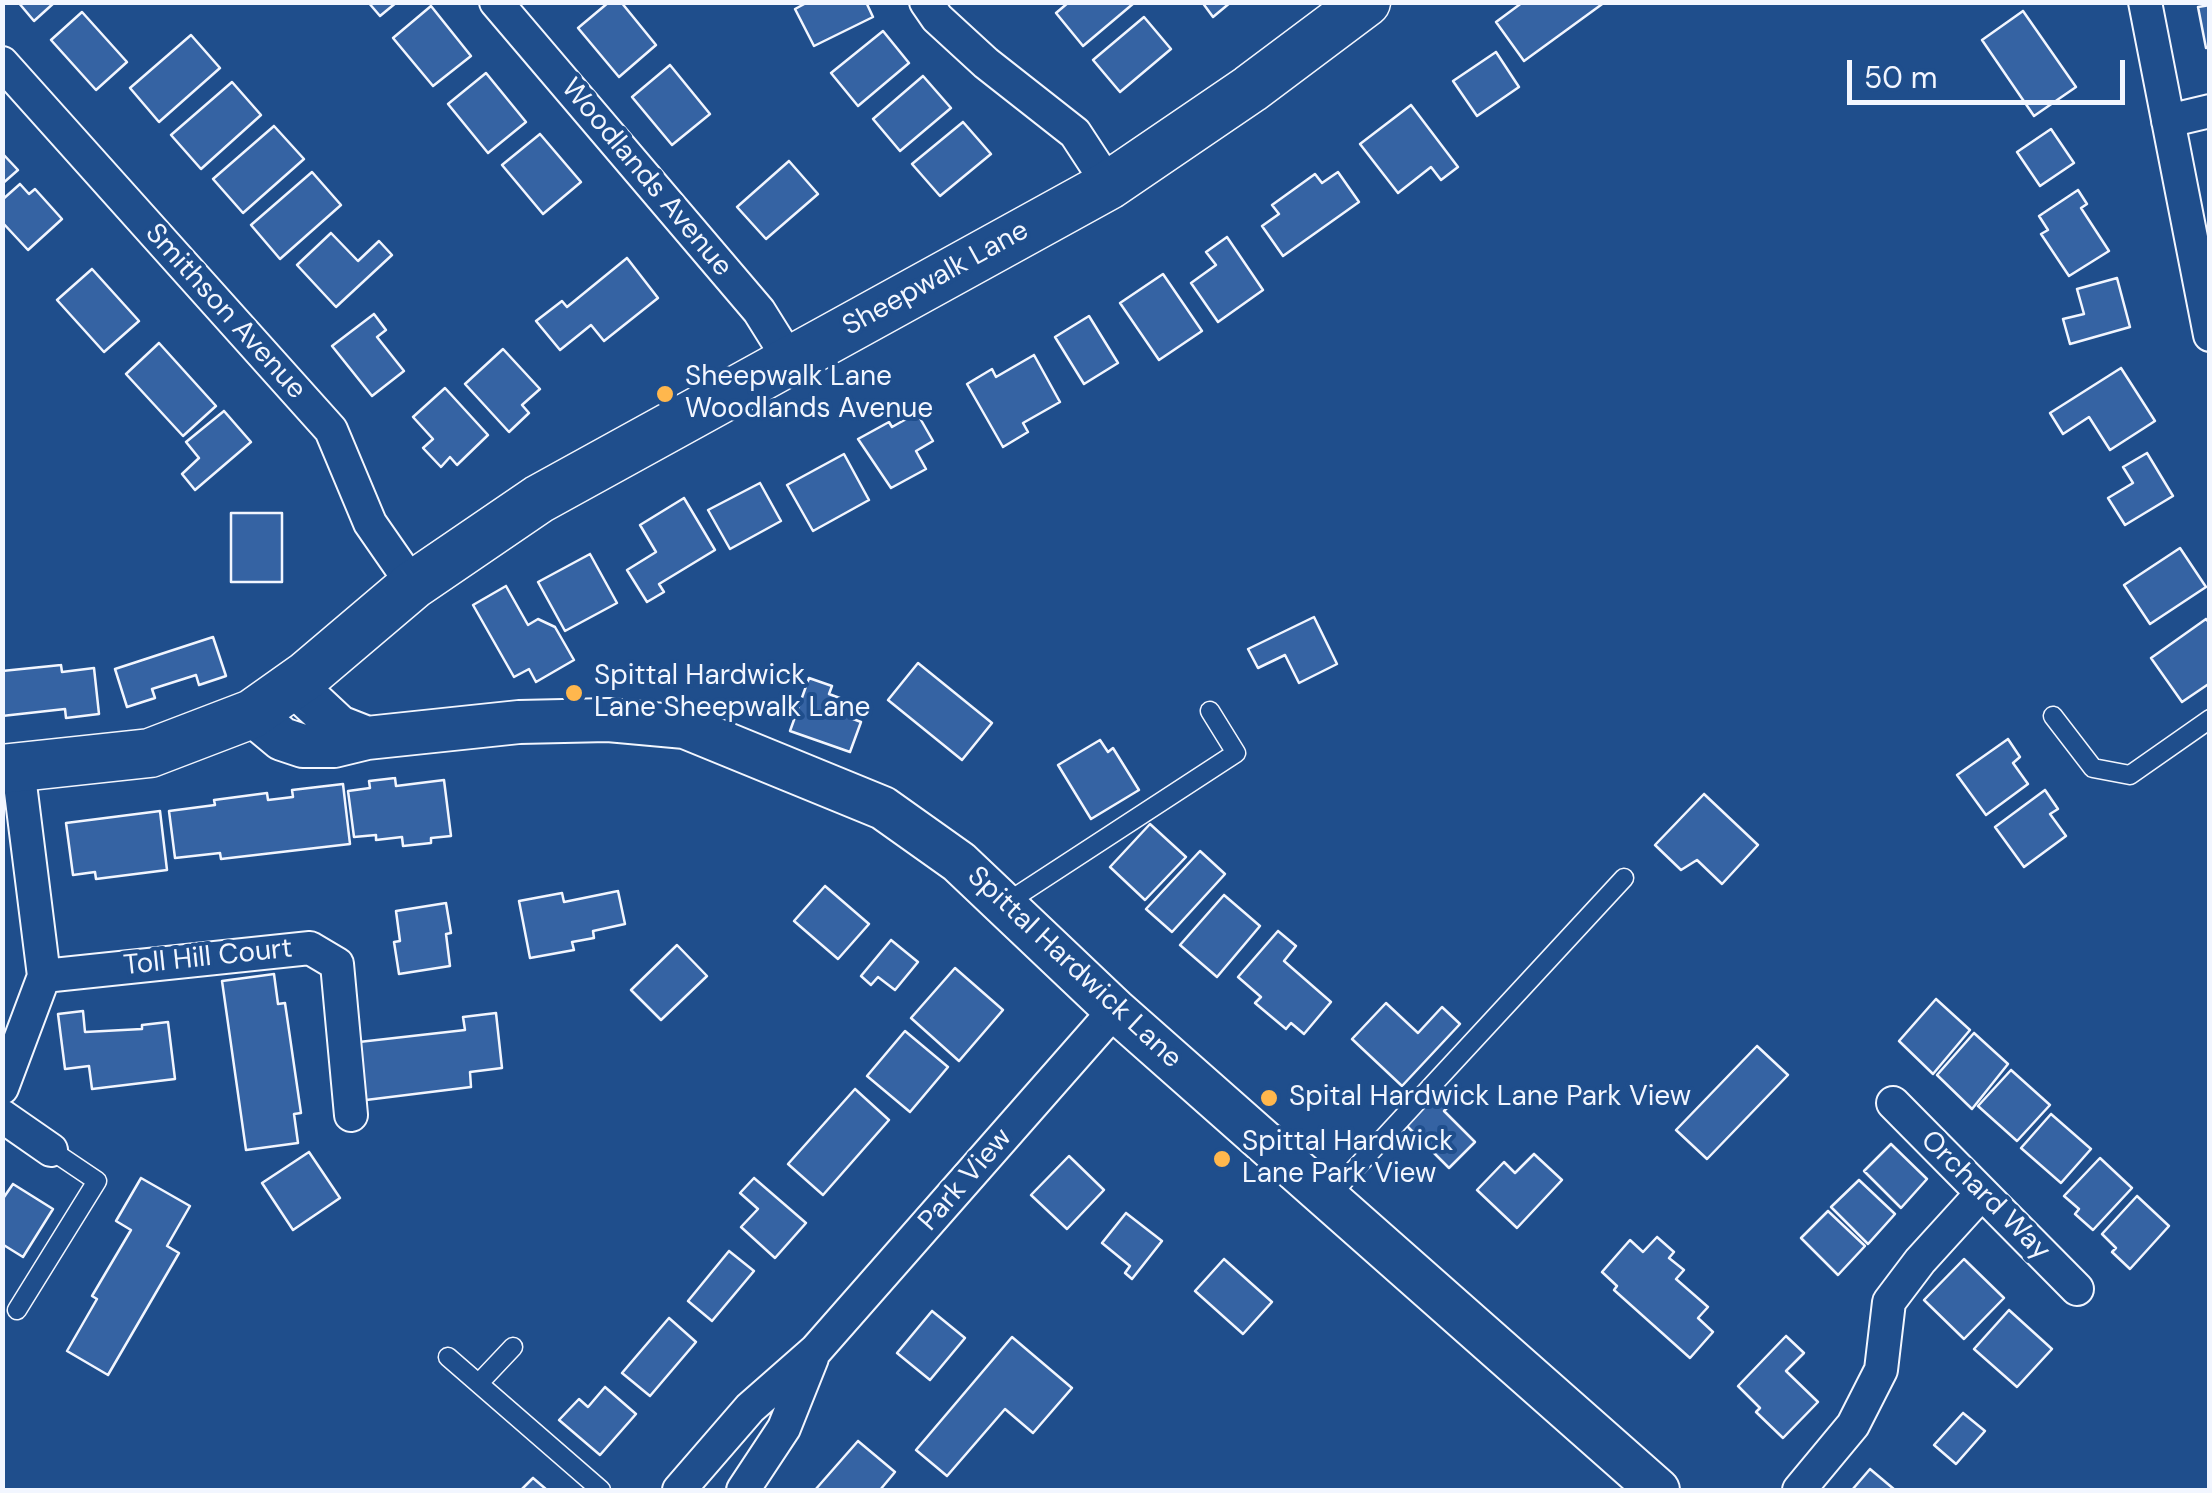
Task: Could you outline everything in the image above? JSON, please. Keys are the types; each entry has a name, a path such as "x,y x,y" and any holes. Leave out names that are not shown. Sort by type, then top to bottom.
{"main road":[{"name":"Sheepwalk Lane","path":"10,768 150,753 252,714 294,685 413,585 538,499 1110,185 1250,89 1366,2"}],"street":[{"name":"Woodlands Avenue","path":"496,2 758,311 789,359"},
{"path":"926,2 937,18 986,63 1075,132 1110,185"},
{"path":"2145,2 2210,335"},
{"name":"Smithson Avenue","path":"2,63 331,430 370,523 413,585"},
{"path":"2168,121 2210,111"},
{"path":"294,685 339,727 367,738"},
{"name":"Spittal Hardwick Lane","path":"252,714 282,739 303,746 334,746 367,738 518,722 608,720 685,726 883,808 960,862 1116,1010 1658,1490"},
{"path":"2,1088 44,976 10,768"},
{"name":"Toll Hill Court","path":"44,976 310,948 337,964 351,1115"},
{"name":"Park View","path":"680,1490 750,1408 816,1350 1116,1010"},
{"name":"Orchard Way","path":"1892,1103 2077,1289"},
{"path":"2,1116 51,1150"},
{"path":"1800,1490 1852,1425 1881,1370 1888,1302 1980,1194"},
{"name":"Park View","path":"743,1490 784,1428 816,1350"}],"lane":[{"path":"1003,905 1236,753 1210,711"},
{"path":"2053,716 2093,768 2130,775 2210,719"},
{"path":"1328,1198 1624,878"},
{"path":"17,1310 97,1181 51,1150"},
{"path":"479,1383 513,1347"},
{"path":"448,1356 600,1490"}],"building":[{"path":"18,2 55,2 34,21"},
{"path":"368,2 397,2 380,16"},
{"path":"609,2 621,2 656,45 619,77 578,28"},
{"path":"808,2 866,2 873,17 814,46 795,9"},
{"path":"1069,2 1134,3 1083,46 1056,13"},
{"path":"1202,2 1231,2 1213,17"},
{"path":"1523,2 1605,2 1524,61 1496,22"},
{"path":"2210,5 2210,47 2206,48 2198,7"},
{"path":"431,6 471,56 433,86 393,38"},
{"path":"2023,11 2076,87 2034,116 1982,40"},
{"path":"82,12 127,62 96,90 51,40"},
{"path":"1144,17 1171,49 1120,92 1093,60"},
{"path":"883,31 909,63 858,106 831,73"},
{"path":"191,35 220,68 159,122 130,88"},
{"path":"1496,52 1519,87 1477,116 1453,81"},
{"path":"670,65 710,114 672,145 632,97"},
{"path":"486,73 526,122 488,153 448,104"},
{"path":"923,76 951,108 900,151 873,119"},
{"path":"232,82 261,115 201,169 171,135"},
{"path":"1411,105 1458,167 1441,180 1431,167 1398,193 1360,144"},
{"path":"963,122 991,154 940,196 912,164"},
{"path":"274,126 304,159 243,213 213,179"},
{"path":"2051,129 2074,163 2040,186 2017,152"},
{"path":"540,134 581,182 543,214 502,165"},
{"path":"2,153 18,170 2,184"},
{"path":"789,161 818,194 766,239 737,207"},
{"path":"312,172 341,205 280,259 251,225"},
{"path":"1338,172 1359,202 1283,256 1262,226 1279,214 1272,205 1315,174 1322,183"},
{"path":"20,184 29,194 35,189 62,219 28,250 2,222 2,200"},
{"path":"2078,190 2087,204 2081,208 2109,251 2069,276 2041,234 2048,230 2039,216"},
{"path":"331,233 358,261 379,241 392,255 336,307 297,265"},
{"path":"1227,237 1263,290 1218,322 1191,283 1216,265 1206,252"},
{"path":"627,258 658,298 604,341 591,325 560,350 536,321 562,301 567,307"},
{"path":"92,269 139,321 104,352 57,300"},
{"path":"1163,274 1202,331 1159,360 1120,303"},
{"path":"2117,278 2130,327 2070,344 2063,319 2084,314 2077,289"},
{"path":"374,314 386,330 377,337 404,371 372,396 332,346"},
{"path":"1089,316 1118,363 1084,384 1055,337"},
{"path":"159,343 216,406 183,436 126,374"},
{"path":"503,349 540,389 522,405 529,413 509,432 465,384"},
{"path":"1034,355 1060,402 1023,423 1028,432 1003,447 967,384 992,369 996,377"},
{"path":"2121,368 2155,421 2110,450 2089,417 2063,434 2050,413"},
{"path":"445,388 488,435 457,465 450,457 441,467 423,448 433,439 413,417"},
{"path":"224,411 251,442 195,490 182,474 199,458 186,442"},
{"path":"917,413 933,441 916,451 926,469 891,488 858,439 889,422 892,427"},
{"path":"2147,453 2173,496 2125,525 2108,498 2133,483 2123,467"},
{"path":"844,454 869,500 813,531 787,485"},
{"path":"760,483 781,521 730,549 708,510"},
{"path":"684,498 715,550 659,584 664,592 647,602 627,570 656,552 640,525"},
{"path":"231,513 282,513 282,582 231,582"},
{"path":"2180,548 2206,587 2150,624 2124,585"},
{"path":"590,554 617,603 565,631 538,582"},
{"path":"506,586 528,625 538,619 555,627 574,660 536,682 529,669 514,677 473,605"},
{"path":"1314,617 1337,664 1299,683 1285,655 1258,668 1248,649"},
{"path":"2206,619 2210,624 2210,683 2182,702 2151,658"},
{"path":"213,637 226,676 199,685 196,675 152,689 155,698 127,707 115,669"},
{"path":"918,663 992,723 962,760 888,700"},
{"path":"61,665 62,672 94,668 99,714 66,718 65,709 2,716 2,671"},
{"path":"809,678 832,686 829,694 853,703 848,717 861,722 850,752 790,731"},
{"path":"2008,739 2020,757 2013,763 2028,784 1986,815 1957,775"},
{"path":"1100,740 1108,752 1113,748 1139,790 1091,819 1058,765"},
{"path":"395,778 396,786 444,780 451,836 403,846 402,837 354,837 348,791 370,788 369,781"},
{"path":"343,784 350,844 221,859 220,853 175,858 169,811 267,793 268,800 293,797 292,790"},
{"path":"2045,790 2058,809 2050,814 2066,836 2024,867 1995,827"},
{"path":"1704,794 1758,845 1722,884 1697,860 1681,870 1655,845"},
{"path":"160,811 167,870 96,879 95,872 73,875 66,823"},
{"path":"1150,824 1186,857 1145,900 1110,867"},
{"path":"1200,851 1225,874 1172,932 1146,909"},
{"path":"825,886 869,924 838,959 794,921"},
{"path":"618,891 625,924 593,931 594,938 572,942 574,950 530,958 519,901 562,893 564,902"},
{"path":"1224,895 1260,926 1217,977 1180,945"},
{"path":"446,903 451,933 446,934 450,966 399,974 394,942 400,941 396,911"},
{"path":"1278,931 1296,946 1284,961 1331,1002 1304,1034 1291,1023 1286,1029 1255,1003 1261,997 1238,977"},
{"path":"891,940 918,962 895,990 878,977 871,985 861,976"},
{"path":"677,945 707,976 661,1020 631,990"},
{"path":"955,968 1003,1010 959,1061 911,1018"},
{"path":"274,974 278,1004 285,1003 301,1113 294,1114 298,1143 246,1150 222,981"},
{"path":"1936,999 1970,1030 1933,1074 1899,1041"},
{"path":"1386,1003 1418,1033 1442,1007 1460,1024 1402,1086 1352,1039"},
{"path":"83,1011 85,1032 142,1029 142,1025 168,1022 175,1079 92,1089 89,1066 65,1069 58,1014"},
{"path":"496,1013 502,1068 470,1072 471,1087 366,1100 359,1042 465,1030 463,1017"},
{"path":"905,1031 948,1067 910,1112 867,1076"},
{"path":"1974,1033 2008,1064 1972,1109 1937,1075"},
{"path":"1757,1046 1788,1075 1707,1159 1676,1130"},
{"path":"2011,1070 2050,1105 2017,1141 1978,1106"},
{"path":"1437,1087 1453,1102 1444,1111 1475,1142 1449,1168 1402,1121"},
{"path":"855,1089 889,1120 823,1195 788,1164"},
{"path":"2051,1114 2091,1149 2061,1183 2021,1148"},
{"path":"1891,1144 1927,1179 1901,1208 1864,1171"},
{"path":"309,1152 340,1198 293,1230 262,1183"},
{"path":"1534,1154 1562,1180 1517,1228 1477,1190 1504,1162 1515,1173"},
{"path":"1069,1156 1104,1190 1067,1229 1031,1195"},
{"path":"2100,1158 2132,1188 2093,1230 2075,1214 2079,1209 2064,1196"},
{"path":"141,1178 190,1206 167,1246 179,1253 108,1375 67,1351 97,1299 92,1296 131,1230 116,1221"},
{"path":"754,1178 806,1223 775,1258 741,1227 758,1209 740,1193"},
{"path":"1859,1180 1895,1214 1868,1244 1831,1207"},
{"path":"13,1184 53,1209 23,1257 2,1244 2,1200"},
{"path":"2137,1196 2169,1226 2130,1269 2112,1252 2116,1248 2102,1234"},
{"path":"1828,1211 1865,1246 1838,1275 1801,1238"},
{"path":"1126,1213 1162,1241 1132,1279 1125,1273 1130,1266 1102,1243"},
{"path":"1657,1237 1674,1252 1669,1258 1684,1270 1676,1279 1708,1307 1698,1318 1713,1332 1690,1358 1614,1290 1617,1286 1602,1272 1630,1240 1643,1252"},
{"path":"729,1251 754,1271 712,1321 688,1301"},
{"path":"1224,1259 1272,1302 1243,1334 1195,1291"},
{"path":"1964,1259 2004,1298 1964,1339 1924,1300"},
{"path":"2009,1310 2052,1349 2017,1387 1974,1349"},
{"path":"932,1311 965,1338 930,1380 897,1353"},
{"path":"669,1318 696,1342 650,1396 622,1373"},
{"path":"1786,1336 1804,1353 1786,1371 1818,1402 1783,1438 1756,1412 1760,1408 1738,1386"},
{"path":"1012,1337 1072,1388 1033,1433 1005,1409 947,1476 916,1450"},
{"path":"605,1387 636,1414 600,1455 559,1420 579,1399 588,1407"},
{"path":"1963,1413 1985,1431 1956,1464 1934,1445"},
{"path":"858,1441 895,1472 880,1490 815,1490"},
{"path":"1870,1469 1895,1490 1852,1490"},
{"path":"533,1478 547,1490 521,1490"}],"place":[{"name":"Sheepwalk Lane Woodlands Avenue","path":"665,394"},
{"name":"Spittal Hardwick Lane Sheepwalk Lane","path":"574,693"},
{"name":"Spital Hardwick Lane Park View","path":"1269,1098"},
{"name":"Spittal Hardwick Lane Park View","path":"1222,1159"}]}
